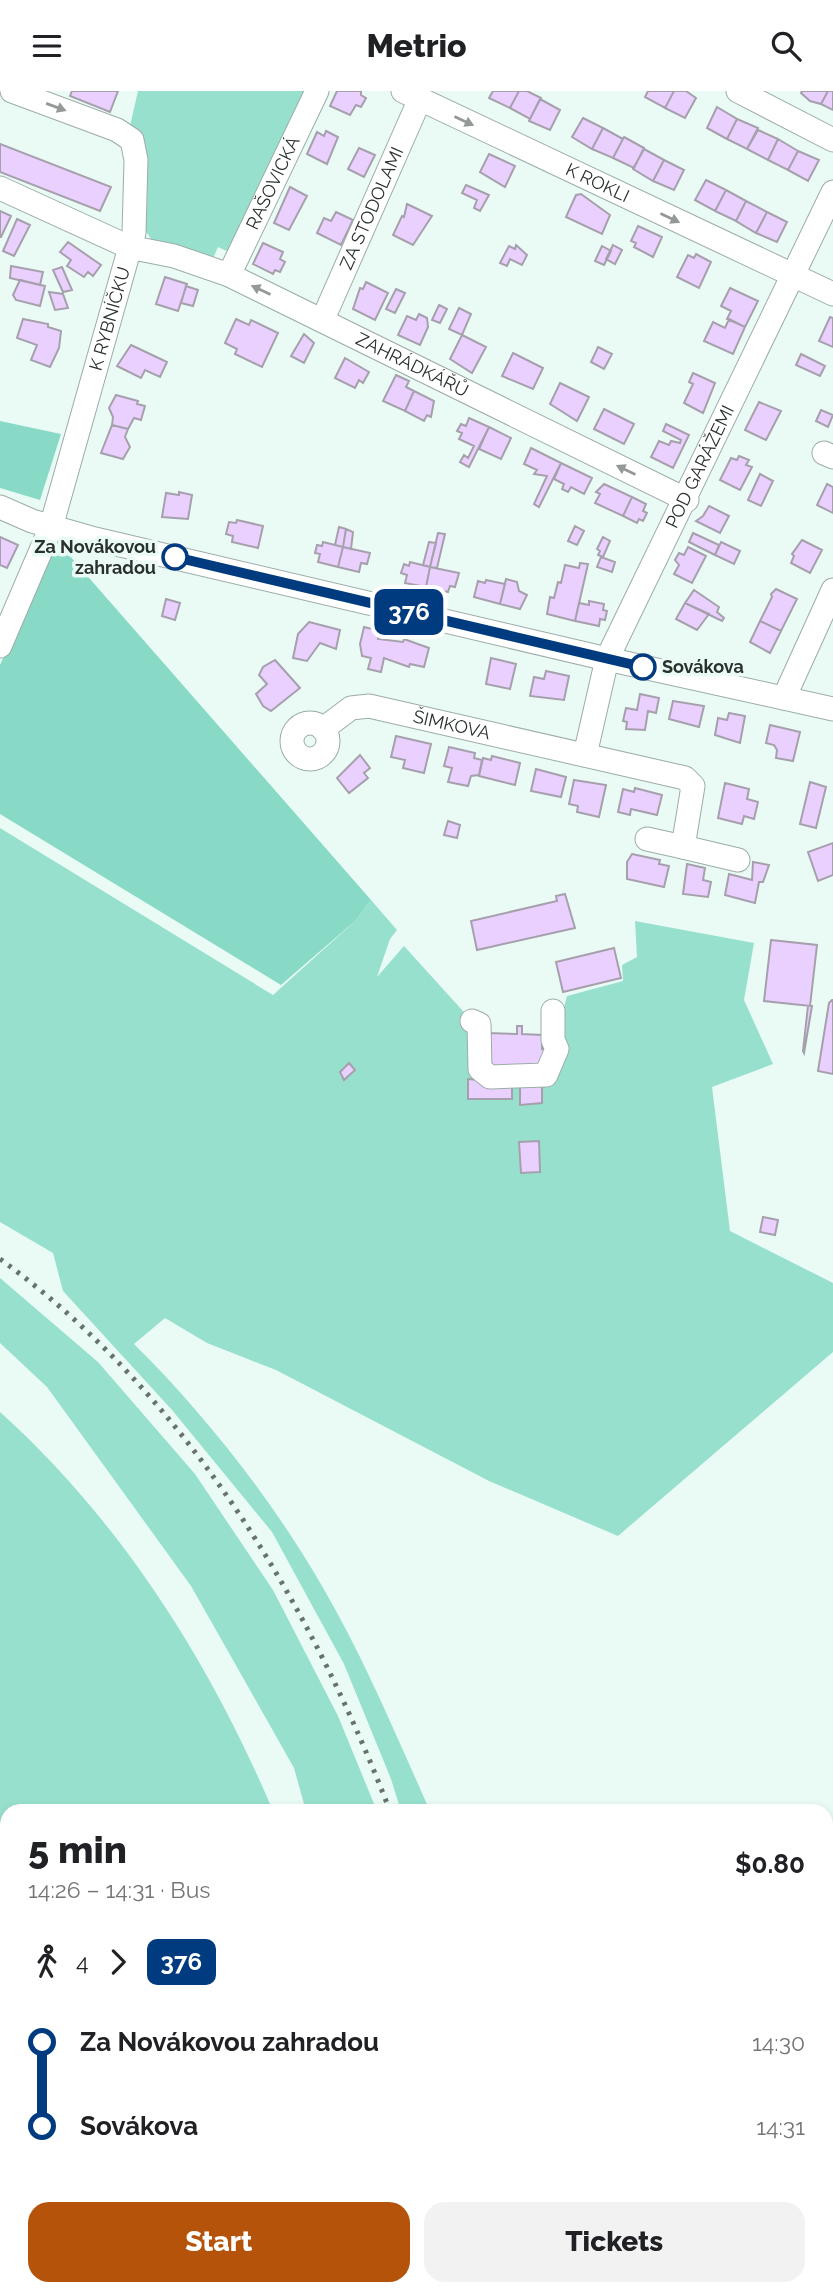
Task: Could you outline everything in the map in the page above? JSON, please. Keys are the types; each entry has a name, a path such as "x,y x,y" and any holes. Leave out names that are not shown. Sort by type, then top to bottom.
{"street":[{"path":"12,91 100,124 132,140 136,160 135,233 129,247"},
{"name":"RAŠOVICKÁ","path":"229,275 317,91"},
{"path":"738,91 833,140"},
{"name":"K ROKLI","path":"411,95 833,294"},
{"name":"ZA STODOLAMI","path":"323,319 411,95"},
{"name":"K RYBNÍČKU","path":"0,188 129,247 51,527"},
{"name":"POD GARÁŽEMI","path":"607,659 687,500 833,192"},
{"name":"ZAHRÁDKÁŘŮ","path":"129,247 174,257 229,275 687,500"},
{"path":"0,507 51,527 607,659 833,709"},
{"path":"0,646 51,527"},
{"path":"784,698 833,590"},
{"path":"585,755 607,659"},
{"name":"ŠIMKOVA","path":"323,729 351,708 369,706 685,778 692,783 683,847"},
{"path":"647,839 738,860"},
{"path":"472,1021 479,1024 480,1069 490,1077 546,1075 557,1049 553,1040 552,1011"}],"green space":[{"path":"138,91 313,91 233,254 218,247 212,261 151,239 145,230 146,147 130,126"},
{"path":"0,421 61,434 40,500 0,488"},
{"path":"50,549 69,555 371,900 355,921 281,985 0,814 0,665"},
{"path":"0,828 273,995 355,921 371,900 397,930 390,939 377,977 404,946 472,1021 546,1075 567,996 623,981 622,965 637,957 635,921 754,943 744,1000 773,1064 712,1087 730,1231 833,1283 833,1352 618,1536 489,1481 276,1370 207,1343 165,1318 134,1344 186,1399 236,1459 282,1522 322,1586 366,1669 427,1804 399,1804 344,1664 272,1532 172,1410 63,1291 53,1253 0,1222","holes":["538,1141 540,1172 521,1173 519,1142"]},
{"path":"0,1278 98,1362 195,1474 273,1590 338,1716 374,1804 304,1804 294,1768 191,1586 47,1387 0,1343"},
{"path":"0,1412 44,1454 85,1499 158,1597 221,1701 270,1804 0,1804"}],"building":[{"path":"72,91 118,91 110,112 70,96"},
{"path":"337,91 361,91 361,95 366,98 361,107 356,105 350,115 330,106"},
{"path":"493,91 519,91 510,108 489,98"},
{"path":"519,91 527,91 541,98 530,119 510,108"},
{"path":"648,91 674,91 665,108 645,97"},
{"path":"674,91 686,91 696,98 685,118 665,108"},
{"path":"802,91 828,91 821,104 810,101"},
{"path":"828,91 833,91 833,110 821,104"},
{"path":"540,99 560,110 550,130 529,121"},
{"path":"717,107 737,119 727,139 707,128"},
{"path":"583,118 603,128 592,149 572,137"},
{"path":"737,119 758,128 747,149 727,139"},
{"path":"603,128 623,139 613,158 592,149"},
{"path":"758,130 778,139 768,160 747,149"},
{"path":"326,131 338,137 327,164 307,154 317,132 324,136"},
{"path":"624,137 644,148 634,168 613,158"},
{"path":"778,139 798,151 788,170 768,160"},
{"path":"0,144 111,187 100,211 0,172"},
{"path":"359,148 375,155 364,177 348,169"},
{"path":"644,149 664,160 653,181 633,169"},
{"path":"798,151 819,160 808,181 788,170"},
{"path":"489,154 515,166 505,187 480,172"},
{"path":"664,160 684,170 674,190 653,181"},
{"path":"706,180 726,190 715,211 695,200"},
{"path":"466,185 489,195 480,211 474,208 477,200 462,193"},
{"path":"290,187 307,196 289,230 274,223"},
{"path":"726,190 746,201 736,221 715,211"},
{"path":"581,194 610,215 602,234 566,217 576,195"},
{"path":"746,201 767,212 756,233 736,221"},
{"path":"407,204 432,216 413,245 393,235 402,216 404,217"},
{"path":"0,211 11,216 1,237 0,237"},
{"path":"336,212 353,220 341,245 317,233 324,218 331,221"},
{"path":"767,212 787,222 777,242 756,233"},
{"path":"17,219 30,225 14,256 3,251"},
{"path":"638,226 662,237 653,257 634,247 636,243 631,241"},
{"path":"68,242 101,265 93,276 88,272 84,277 67,266 71,260 60,252"},
{"path":"263,243 283,252 280,259 285,262 280,272 275,270 273,274 253,264"},
{"path":"516,245 527,255 522,265 510,259 507,266 500,263 509,246 515,249"},
{"path":"613,245 622,250 615,264 606,259"},
{"path":"602,246 611,251 604,265 595,261"},
{"path":"696,254 711,262 699,288 677,277 688,255 694,258"},
{"path":"11,266 43,272 40,285 10,278"},
{"path":"62,267 72,290 63,292 53,270"},
{"path":"165,277 187,284 178,311 156,304"},
{"path":"20,280 45,286 40,306 16,300 13,295"},
{"path":"366,282 388,293 375,320 353,309 360,288 363,289"},
{"path":"186,286 198,290 193,306 181,303"},
{"path":"730,288 758,301 745,327 727,319 731,311 721,306"},
{"path":"396,289 405,293 395,313 386,309"},
{"path":"49,292 63,294 68,308 55,310"},
{"path":"439,305 447,309 440,323 432,320"},
{"path":"459,308 471,314 462,335 449,329"},
{"path":"419,314 427,318 428,327 420,345 398,335 407,316 416,320"},
{"path":"830,317 833,318 833,347 819,341"},
{"path":"23,319 48,324 48,327 61,331 59,348 50,367 31,360 37,345 17,338"},
{"path":"236,319 249,325 251,320 278,333 262,367 235,354 237,349 225,343"},
{"path":"729,319 745,327 733,354 704,341 713,322 725,328"},
{"path":"304,334 314,343 304,363 291,356"},
{"path":"462,335 486,347 472,373 450,359"},
{"path":"131,345 167,362 160,377 145,370 141,378 117,366"},
{"path":"598,347 612,354 604,369 591,362"},
{"path":"513,353 543,368 533,389 502,376"},
{"path":"801,354 825,366 820,376 796,365"},
{"path":"345,358 369,372 363,383 359,380 355,388 335,378"},
{"path":"693,373 715,383 703,413 684,403 693,384 689,382"},
{"path":"396,375 409,381 406,387 414,391 405,411 383,401"},
{"path":"560,383 589,397 577,421 550,404"},
{"path":"414,391 434,401 431,417 427,415 424,421 405,411"},
{"path":"116,395 138,401 137,404 145,406 141,420 134,418 128,429 112,425 113,417 109,408"},
{"path":"759,402 781,411 766,440 745,430"},
{"path":"604,409 634,424 624,444 594,429"},
{"path":"821,410 833,415 828,427 816,421"},
{"path":"469,418 489,427 469,467 460,462 464,455 468,458 474,446 459,439 462,433 457,431 461,424 466,426"},
{"path":"666,424 689,435 673,468 651,457 659,441 669,445 671,441 680,443 681,440 663,431"},
{"path":"112,425 128,429 125,437 130,447 123,459 101,453"},
{"path":"489,427 511,438 501,459 479,449"},
{"path":"531,448 561,463 539,507 534,504 547,476 534,474 537,470 524,464"},
{"path":"739,456 749,460 746,465 752,467 740,490 720,480 731,458 737,460"},
{"path":"561,463 592,478 584,494 571,487 568,492 562,489 564,484 554,479"},
{"path":"760,474 773,481 761,506 748,500"},
{"path":"604,484 632,497 623,516 595,503 600,494 596,492"},
{"path":"827,484 833,487 833,513 817,505"},
{"path":"179,492 192,495 188,519 162,517 166,493 179,495"},
{"path":"632,497 646,504 643,511 647,513 643,521 639,519 637,523 623,516"},
{"path":"709,506 729,516 720,533 696,521"},
{"path":"237,520 263,526 258,548 232,542 233,536 226,534 229,522 236,523"},
{"path":"575,526 584,531 577,545 568,541"},
{"path":"339,527 346,529 343,547 335,545"},
{"path":"346,529 353,532 351,549 343,547"},
{"path":"438,533 445,534 437,568 430,567"},
{"path":"693,533 719,545 715,555 689,542"},
{"path":"0,537 18,545 7,568 0,565"},
{"path":"603,537 610,541 603,557 598,555 600,551 597,549"},
{"path":"802,540 822,550 810,573 791,563 794,556 792,554"},
{"path":"323,542 343,547 338,567 318,562 320,554 315,553 317,545 322,546"},
{"path":"429,542 436,543 430,567 423,565"},
{"path":"721,542 740,551 734,564 715,555"},
{"path":"343,547 370,553 367,564 361,563 359,572 338,567"},
{"path":"688,547 706,556 692,583 674,574 679,565 675,560 679,553 684,555"},
{"path":"601,557 615,562 612,572 597,567"},
{"path":"410,562 430,567 426,587 405,583 407,575 401,573 404,564 409,566"},
{"path":"580,563 588,564 575,621 547,614 550,597 554,598 565,565 579,568"},
{"path":"430,567 459,573 455,587 450,586 448,592 426,587"},
{"path":"506,579 517,582 519,591 527,595 520,609 500,604"},
{"path":"486,580 505,584 500,604 474,597 478,581 485,583"},
{"path":"776,589 797,599 781,631 760,621 771,594"},
{"path":"694,590 719,607 717,612 724,618 722,621 685,603"},
{"path":"166,599 180,603 175,620 162,616"},
{"path":"589,601 604,604 603,610 607,611 605,620 600,619 599,626 575,621 579,603 589,605"},
{"path":"685,603 709,614 697,630 676,619"},
{"path":"760,621 781,631 770,653 750,642"},
{"path":"309,622 340,630 336,649 320,643 307,661 293,658 298,634"},
{"path":"364,627 380,631 378,639 403,642 404,639 429,648 424,667 410,664 409,667 384,658 381,672 368,669 371,658 362,656 360,644"},
{"path":"491,658 516,664 510,689 486,684"},
{"path":"275,660 300,688 271,711 263,706 256,694 267,684 259,675 263,667"},
{"path":"546,671 569,676 564,700 530,696 534,677 544,679"},
{"path":"640,694 659,698 656,713 648,711 645,730 626,729 627,722 623,721 626,708 637,710"},
{"path":"673,701 704,706 699,727 669,719"},
{"path":"729,713 745,716 740,743 715,735 718,718 727,720"},
{"path":"770,725 800,732 793,761 776,758 777,750 774,745 766,743"},
{"path":"396,736 431,744 424,773 403,768 405,760 391,757"},
{"path":"449,747 475,753 474,758 482,760 479,775 471,776 468,786 448,782 452,768 444,766"},
{"path":"360,755 370,768 364,773 368,778 349,793 337,778"},
{"path":"492,756 520,763 515,785 479,776 483,758 491,760"},
{"path":"536,769 566,777 561,797 531,791"},
{"path":"574,780 606,785 599,817 577,812 578,806 569,804"},
{"path":"810,782 826,787 816,828 800,824"},
{"path":"725,783 749,789 747,799 758,802 754,819 744,816 742,824 718,818"},
{"path":"635,788 662,795 657,815 631,809 630,815 618,812 623,789 634,792"},
{"path":"448,821 460,825 457,838 444,835"},
{"path":"833,843 833,875 818,881 808,852"},
{"path":"632,854 660,860 659,864 669,866 664,887 627,879 627,862"},
{"path":"753,862 769,865 763,882 759,882 755,903 725,895 729,874 752,880"},
{"path":"687,864 705,868 703,880 711,882 708,897 683,894"},
{"path":"565,894 575,928 477,950 471,921 557,901 556,896"},
{"path":"771,940 817,945 810,1006 764,1001"},
{"path":"614,948 621,978 563,992 556,962"},
{"path":"832,1000 833,1074 818,1071 829,1003"},
{"path":"808,1006 812,1006 804,1053 803,1051"},
{"path":"517,1026 522,1026 522,1034 542,1035 542,1049 550,1049 542,1070 488,1072 488,1033 517,1034"},
{"path":"349,1063 355,1070 344,1080 340,1072"},
{"path":"468,1079 512,1083 512,1099 468,1099"},
{"path":"520,1083 542,1083 542,1103 520,1105"},
{"path":"539,1141 540,1172 521,1173 519,1142"},
{"path":"763,1217 778,1220 775,1235 760,1232"}],"railway":[{"path":"0,1259 67,1313 128,1373 184,1438 234,1507 280,1580 321,1655 358,1733 387,1804"}],"bus line":[{"name":"376","path":"175,557 643,667"}],"place":[{"name":"Za Novákovou zahradou","path":"175,557"},
{"name":"Sovákova","path":"643,667"}]}
